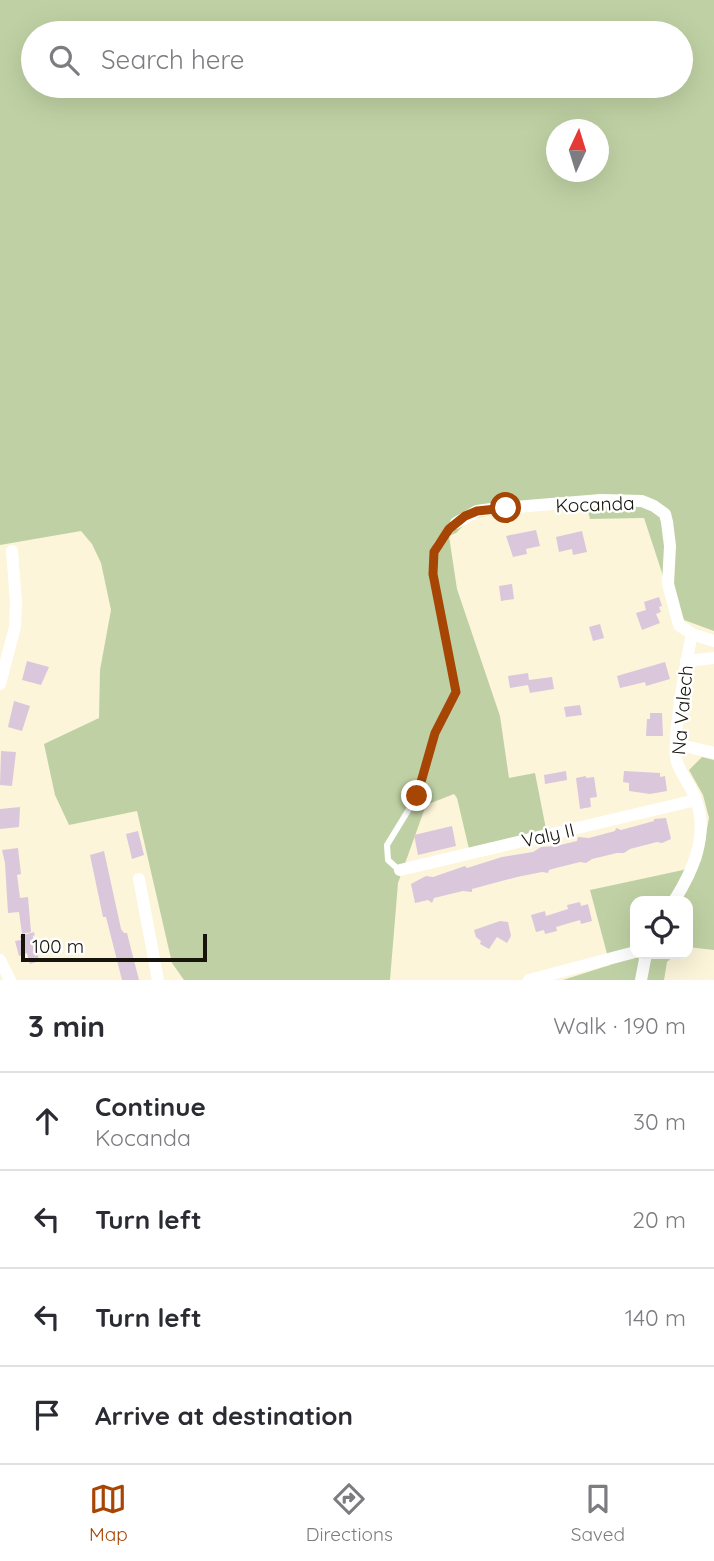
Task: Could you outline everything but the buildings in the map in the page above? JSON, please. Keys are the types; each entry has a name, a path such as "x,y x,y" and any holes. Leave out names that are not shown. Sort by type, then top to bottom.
{"street":[{"name":"Kocanda","path":"456,523 477,511 491,509 601,500 642,501 654,506 665,514 667,522 670,546 668,584 676,616 682,629 692,634"},
{"path":"0,684 15,627 12,551"},
{"path":"692,634 714,641"},
{"name":"Na Valech","path":"677,896 700,844 702,820 696,800 676,761 686,660 692,634"},
{"path":"686,660 714,658"},
{"path":"676,744 714,753"},
{"name":"Valy II","path":"400,870 696,800"},
{"path":"139,879 160,979"},
{"path":"528,980 630,953"},
{"path":"641,980 645,959"},
{"path":"0,960 10,980"}],"lane":[{"path":"400,870 388,860 387,845 417,796 435,733 456,692 433,574 437,544 456,523"}],"green space":[{"path":"0,0 714,0 714,631 684,620 666,585 644,518 590,519 586,504 536,507 470,519 449,536 457,589 500,716 509,778 535,773 546,829 469,849 454,794 426,805 398,883 390,980 184,980 172,963 137,811 69,825 55,795 44,744 99,718 100,670 111,610 101,563 92,544 81,531 0,545"},
{"path":"702,757 714,760 714,950 693,948 693,896 630,896 630,959 670,959 667,962 664,980 563,980 610,965 590,890 683,870 701,861 709,818 703,795 689,770"}],"route":[{"path":"417,796 435,733 456,692 433,574 434,552 449,529 465,516 477,511 506,508"}]}
